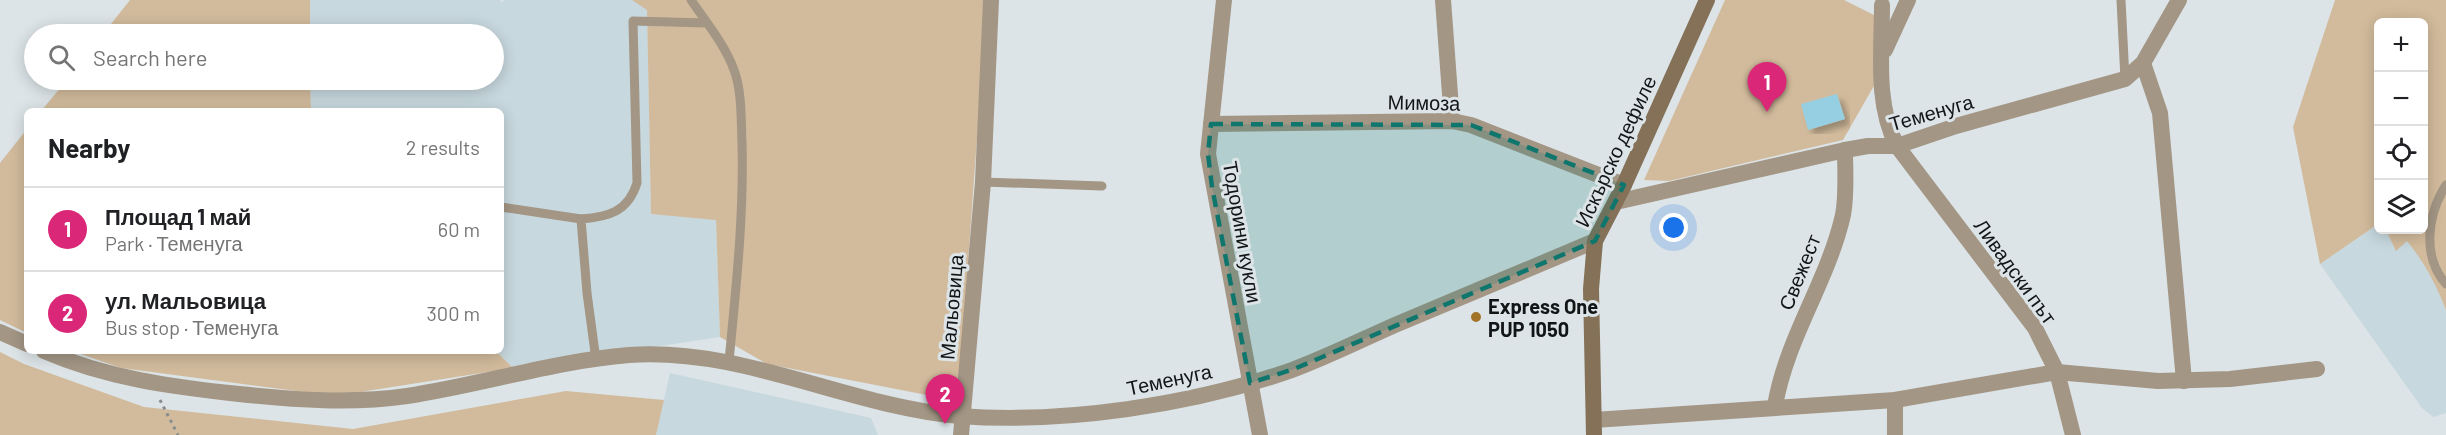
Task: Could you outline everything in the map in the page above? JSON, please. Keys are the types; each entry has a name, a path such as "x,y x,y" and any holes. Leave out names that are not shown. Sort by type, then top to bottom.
{"main road":[{"name":"Искърско дефиле","path":"1594,427 1591,289 1595,241 1624,185 1707,0"}],"street":[{"name":"Мальовица","path":"961,435 983,182 991,0"},
{"name":"Тодорини кукли","path":"1224,0 1208,154 1212,187 1260,435"},
{"path":"1443,0 1452,121"},
{"name":"Теменуга","path":"1616,202 1845,150 1897,146 1956,126 2125,79 2143,63 2179,0"},
{"path":"1877,3 1905,7 1882,56"},
{"name":"Ливадски път","path":"1877,3 1882,56 1883,108 1888,129 1897,146 2035,328 2057,372 2073,435"},
{"path":"2143,63 2160,113 2184,381"},
{"name":"Мимоза","path":"1211,124 1452,121 1471,124 1624,185"},
{"name":"Свежест","path":"1775,406 1783,371 1836,238 1843,213 1845,150"},
{"name":"Теменуга","path":"53,354 110,374 150,383 279,398 346,402 408,396 629,355 680,356 729,362 912,410 963,416 1046,416 1120,411 1194,397 1294,369 1595,241"},
{"path":"0,332 24,343"},
{"path":"1594,427 1775,406 1895,400 2057,372 2158,381 2184,381 2230,379 2317,369"},
{"path":"1895,400 1895,435"}],"lane":[{"path":"691,0 735,71 742,126 741,241 729,362"},
{"path":"2121,0 2125,79"},
{"path":"504,207 581,219 602,218 621,208 632,198 637,183 633,21 706,23"},
{"path":"983,182 1102,186"},
{"path":"2446,185 2434,213 2430,235 2431,258 2437,274 2446,284"},
{"path":"581,219 587,293 596,360"}],"path":[{"path":"150,383 177,435"}],"highlighted area":[{"path":"1211,124 1471,125 1624,185 1595,241 1294,369 1250,383 1212,187 1208,154"}],"shaded area":[{"path":"130,0 310,0 310,24 111,24"},
{"path":"310,0 501,0 500,3 505,0 632,0 647,9 651,214 716,219 720,337 513,368 499,354 504,354 504,108 311,108 310,90 504,90 504,24 310,24"},
{"path":"632,0 987,0 958,401 767,364 720,337 716,220 651,214 647,10"},
{"path":"1725,0 1844,0 1874,15 1875,84 1843,140 1669,181 1644,180"},
{"path":"2335,0 2446,0 2446,310 2429,274 2407,241 2396,251 2388,234 2428,234 2428,18 2374,18 2374,227 2320,264 2293,127"},
{"path":"59,90 310,90 311,108 44,108"},
{"path":"24,133 24,332 0,320 0,163"},
{"path":"2374,227 2374,234 2388,234 2396,250 2407,240 2420,257 2437,287 2446,310 2446,413 2433,417 2422,408 2320,264"},
{"path":"0,352 24,364 144,407 353,429 566,391 664,400 656,435 0,435"},
{"path":"81,354 499,354 513,368 335,396 121,368"},
{"path":"670,373 871,418 878,435 656,435"}],"building":[{"path":"1837,94 1845,119 1808,130 1801,104"}],"place":[{"name":"Площад 1 май","path":"1767,112"},
{"name":"Express One PUP 1050","path":"1476,317"},
{"name":"ул. Мальовица","path":"945,424"}]}
